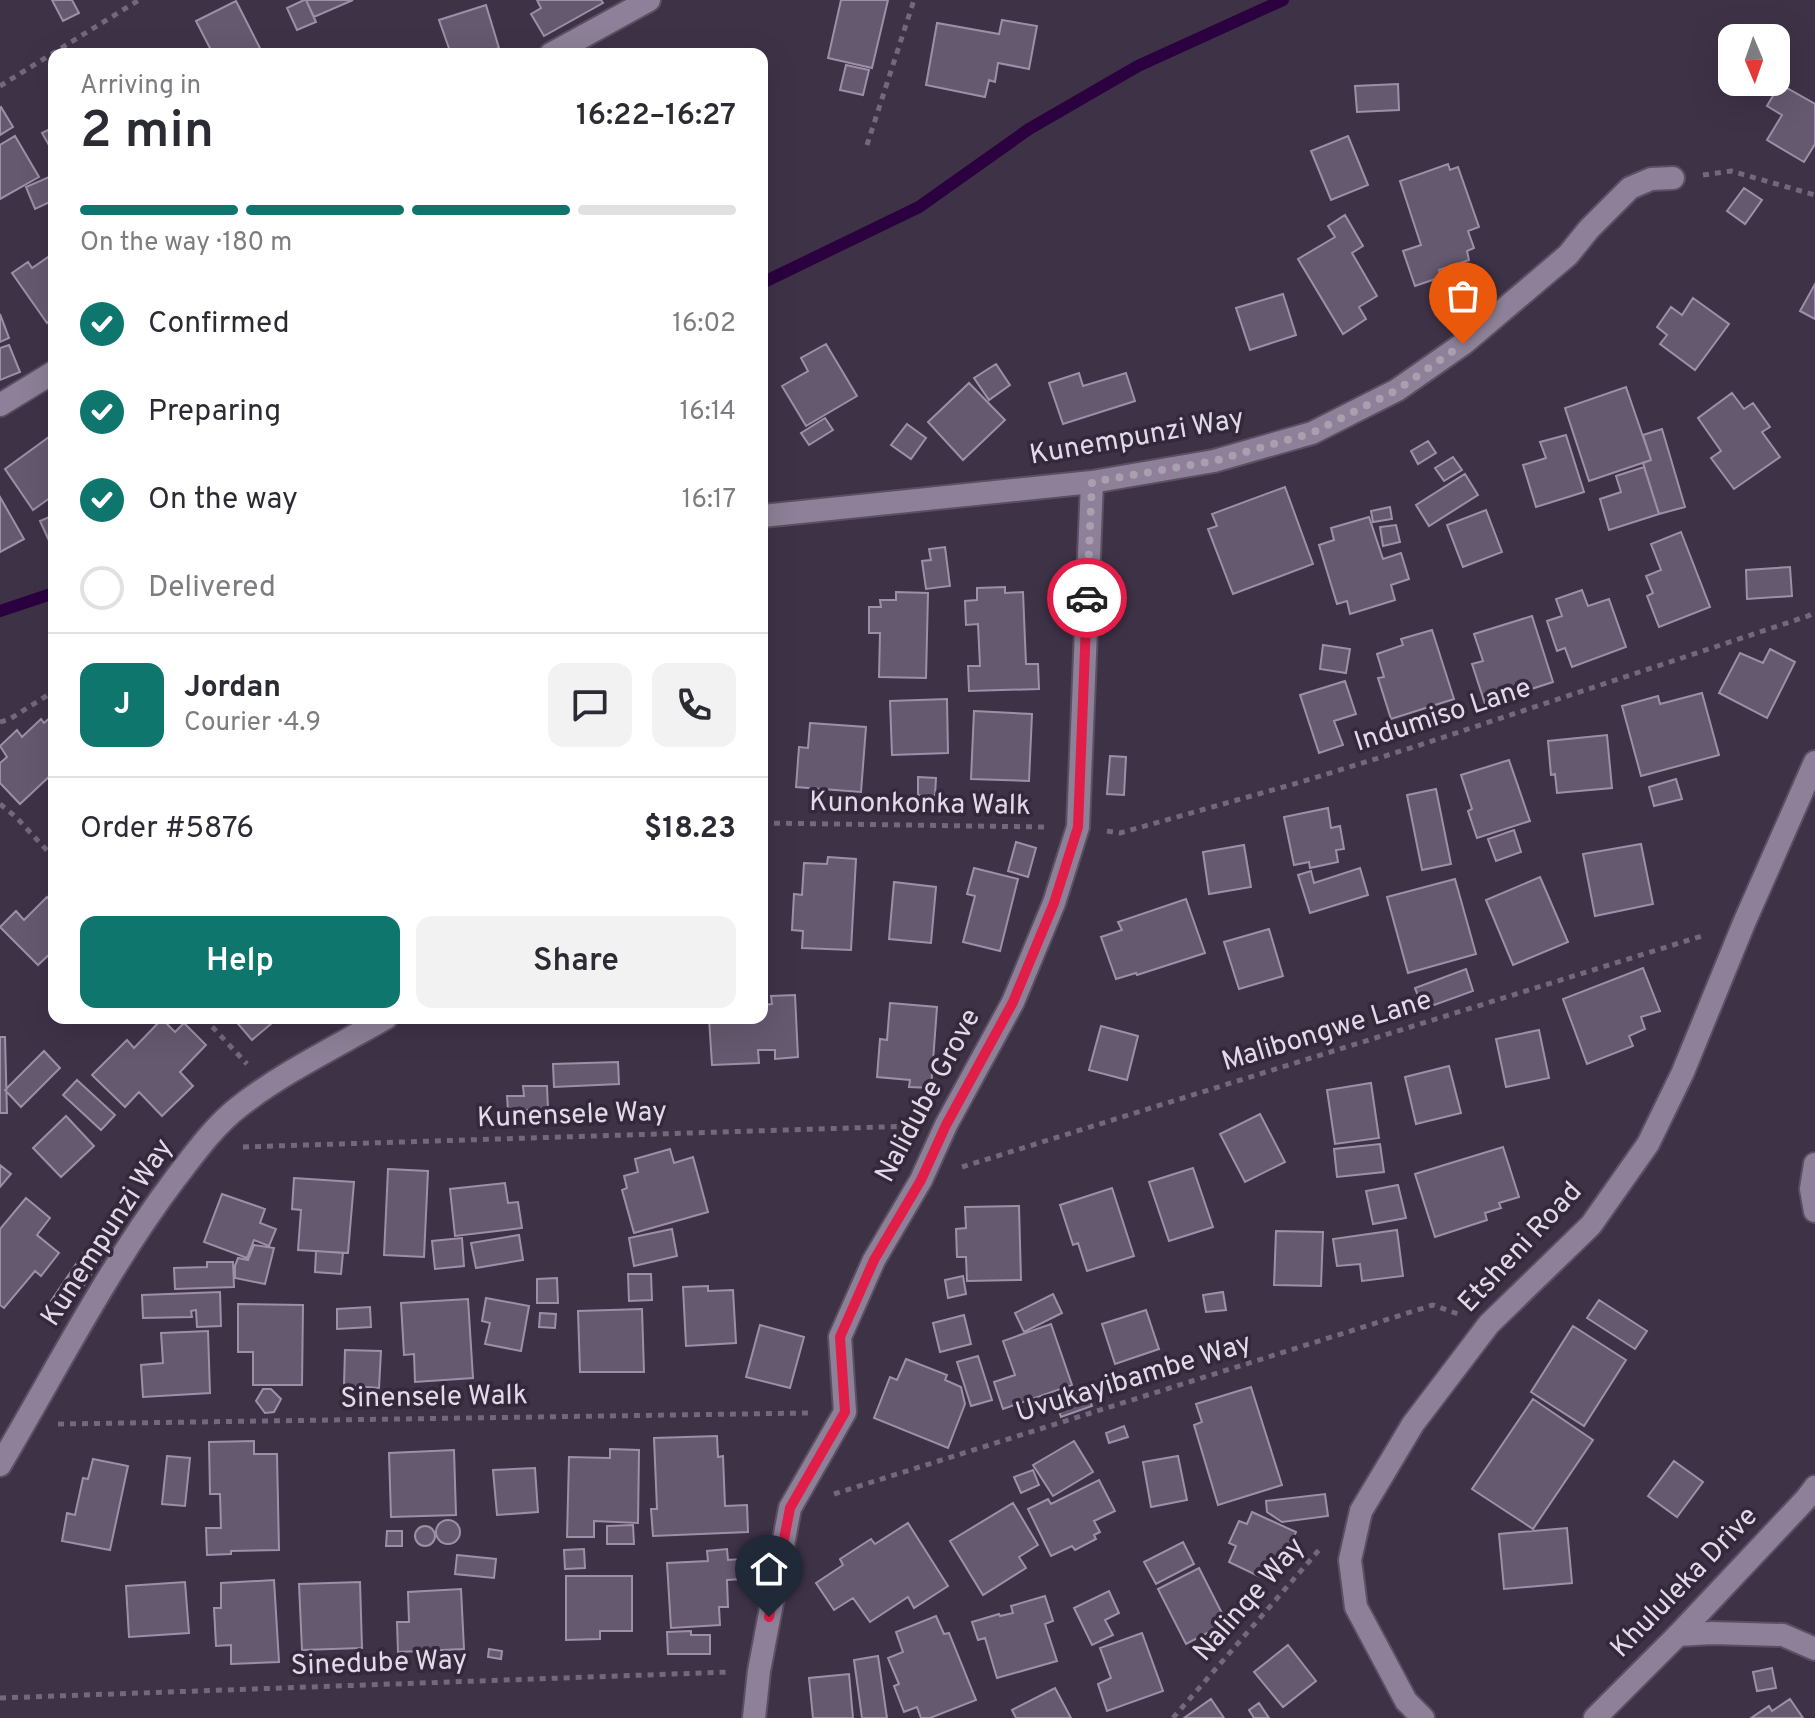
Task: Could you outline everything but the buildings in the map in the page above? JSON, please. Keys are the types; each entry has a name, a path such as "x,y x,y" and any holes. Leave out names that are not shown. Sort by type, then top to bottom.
{"street":[{"path":"562,48 649,0"},
{"name":"Kunempunzi Way","path":"768,515 1092,482 1214,461 1312,433 1397,390 1463,344 1568,255 1630,188 1651,179 1673,178"},
{"path":"0,405 48,376"},
{"name":"Nalidube Grove","path":"845,1412 840,1337 874,1260 921,1180 946,1125 1013,1002 1054,903 1078,827 1092,482"},
{"name":"Etsheni Road","path":"1423,1718 1406,1701 1356,1607 1350,1560 1361,1511 1413,1424 1489,1324 1591,1225 1648,1144 1683,1072 1815,762"},
{"name":"Kunempunzi Way","path":"0,1465 124,1253 199,1148 240,1106 268,1086 376,1024"},
{"path":"1815,1164 1811,1189 1815,1211"},
{"path":"754,1718 759,1671 790,1508 845,1412"},
{"name":"Khululeka Drive","path":"1595,1718 1678,1635 1815,1487"},
{"path":"1678,1635 1783,1635 1815,1649"}],"path":[{"path":"61,48 139,0"},
{"path":"867,145 914,0"},
{"path":"0,86 48,56"},
{"path":"1673,178 1731,171 1815,195"},
{"name":"Indumiso Lane","path":"1078,827 1120,833 1301,782 1815,612"},
{"path":"0,722 48,695"},
{"path":"0,804 48,852"},
{"name":"Kunonkonka Walk","path":"768,823 1078,827"},
{"name":"Malibongwe Lane","path":"921,1180 1744,923"},
{"path":"210,1024 268,1086"},
{"name":"Kunensele Way","path":"199,1148 946,1125"},
{"name":"Uvukayibambe Way","path":"790,1508 1433,1305 1489,1324"},
{"name":"Sinensele Walk","path":"24,1424 845,1412"},
{"name":"Nalinqe Way","path":"1173,1718 1320,1549"},
{"name":"Sinedube Way","path":"0,1698 759,1671"}],"waterway":[{"path":"768,280 919,207 1029,129 1138,66 1283,0"},
{"path":"0,611 48,595"}],"way so far":[{"path":"1087,598 1092,482 1214,461 1312,433 1397,390 1463,344"}],"route":[{"path":"769,1617 790,1508 845,1412 840,1337 874,1260 921,1180 946,1125 1013,1002 1054,903 1078,827 1087,598"}]}
